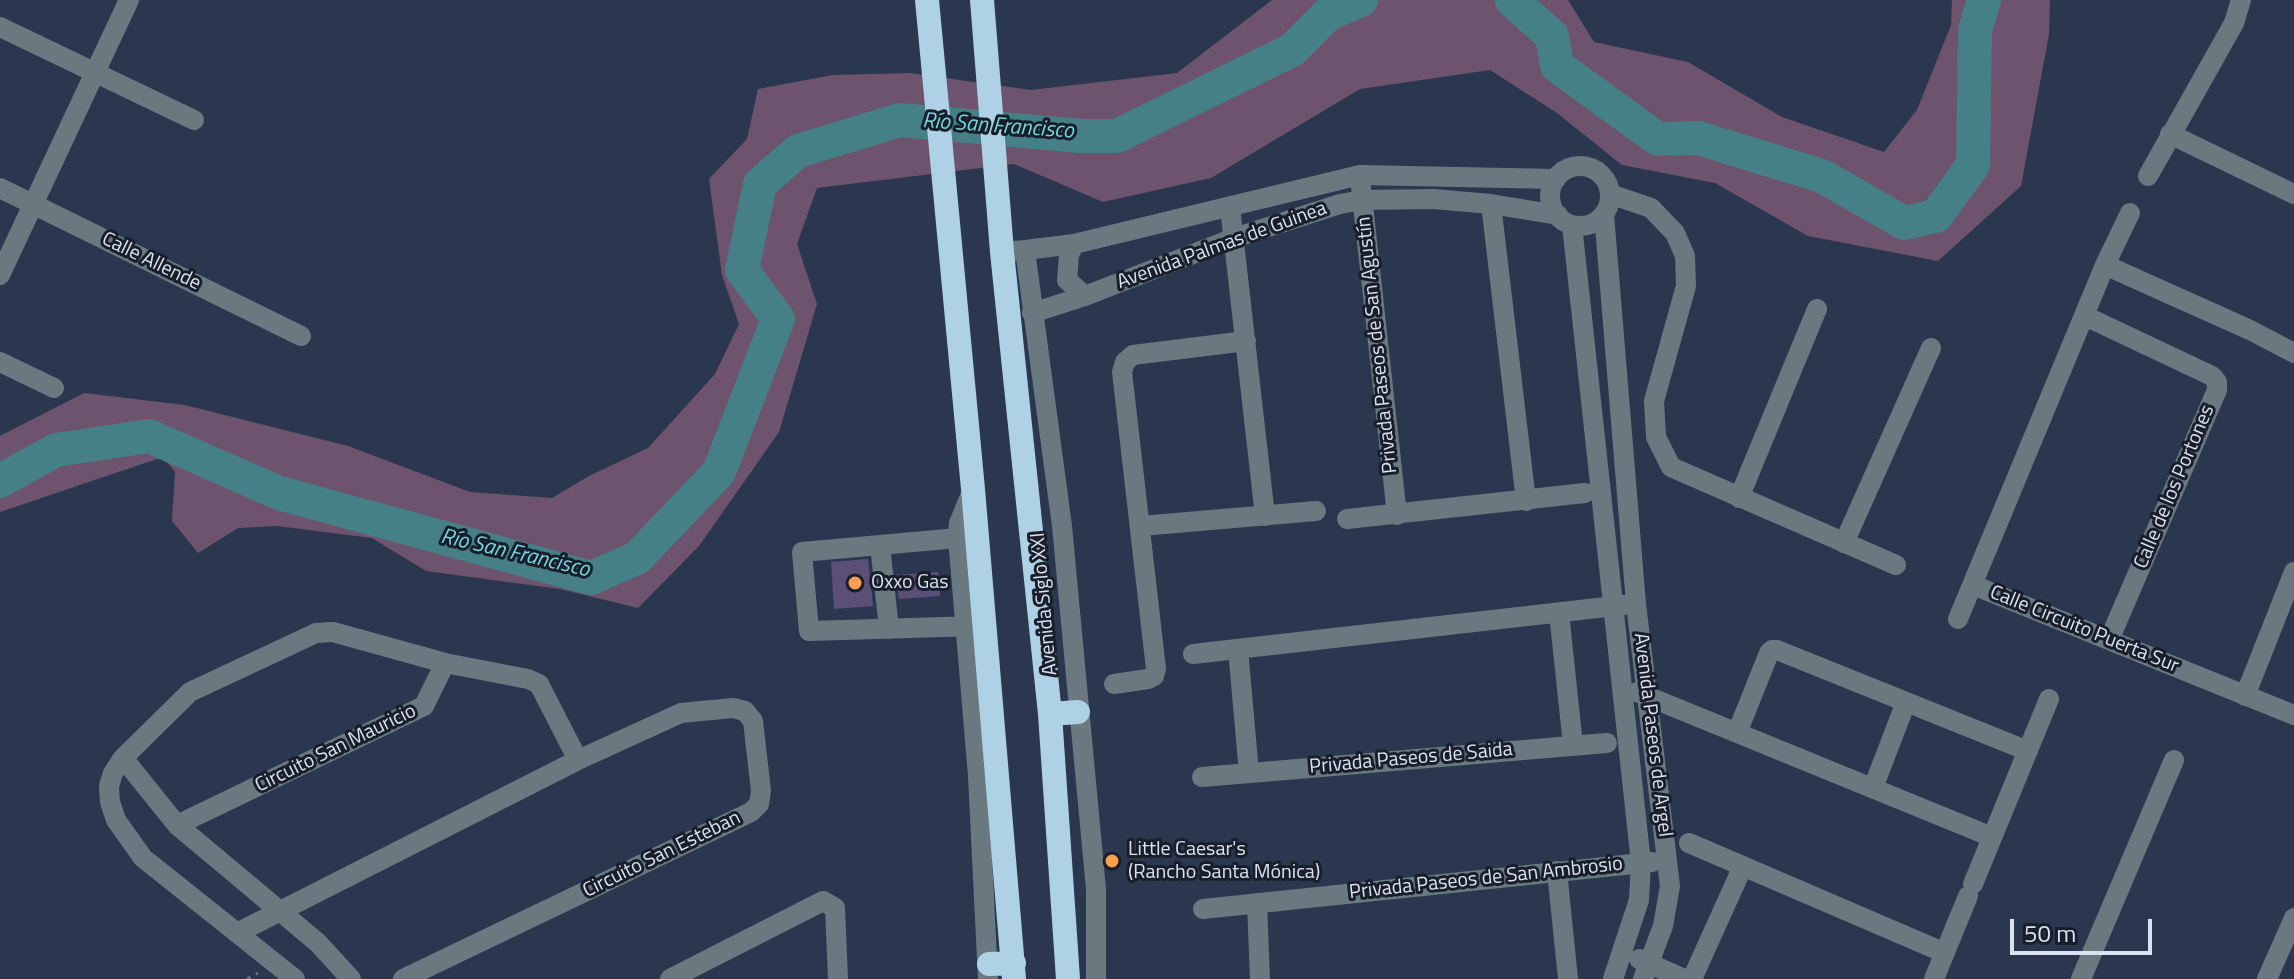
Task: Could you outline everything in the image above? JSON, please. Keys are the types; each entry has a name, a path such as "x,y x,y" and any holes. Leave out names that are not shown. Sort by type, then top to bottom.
{"highway":[{"path":"927,0 973,489 975,626 1014,971 988,972"},
{"name":"Avenida Siglo XXI","path":"982,0 995,171 1014,251 1068,979"},
{"path":"1050,714 1078,712"}],"street":[{"path":"0,275 129,0"},
{"path":"2148,176 2234,23 2241,0"},
{"path":"0,27 194,120"},
{"path":"2170,134 2294,194"},
{"path":"1347,519 1593,492 1565,220 1551,198 1556,179 1563,171 1573,167 1593,169 1602,175 1607,204"},
{"name":"Avenida Palmas de Guinea","path":"1014,251 1074,244 1360,175 1556,179"},
{"name":"Privada Paseos de San Agustín","path":"1360,175 1397,515"},
{"name":"Calle Allende","path":"0,188 301,336"},
{"name":"Avenida Palmas de Guinea","path":"1032,313 1085,296 1234,238 1340,204 1362,200 1433,199 1491,204 1565,220"},
{"path":"1491,204 1526,501"},
{"path":"1565,220 1590,224 1607,204"},
{"path":"1607,204 1651,208 1675,233 1685,256 1686,286 1654,401 1656,437 1671,467 1896,565"},
{"name":"Avenida Paseos de Argel","path":"1607,204 1636,604 1670,886 1663,926 1646,971"},
{"path":"1230,207 1265,516"},
{"name":"Calle Circuito Puerta Sur","path":"2130,213 2105,265 1973,585 2294,715"},
{"path":"1074,244 1069,255 1067,280 1085,296"},
{"name":"Avenida Siglo XXI","path":"1014,251 1032,313 1062,526 1096,889 1096,979"},
{"path":"2105,265 2294,353"},
{"path":"1739,498 1817,309"},
{"name":"Calle de los Portones","path":"2085,316 2212,376 2217,382 2217,390 2109,640"},
{"path":"1114,684 1148,679 1154,676 1156,669 1122,372 1125,362 1133,355 1246,341"},
{"path":"1844,543 1931,348"},
{"path":"0,362 54,388"},
{"path":"973,489 959,523 958,538 975,626 988,972"},
{"name":"Avenida Paseos de Argel","path":"1593,492 1612,607 1641,863 1639,900 1613,979"},
{"path":"1141,526 1316,511"},
{"path":"958,538 802,552 809,631 975,626"},
{"path":"880,545 889,629"},
{"path":"2245,696 2294,572"},
{"path":"1958,619 1973,585"},
{"path":"1193,654 1636,604"},
{"path":"1559,613 1573,745"},
{"path":"295,979 143,858 116,820 110,802 109,786 113,773 123,758 190,692 316,633 333,632 445,663 528,679 539,684 578,760"},
{"path":"1238,649 1249,773"},
{"path":"1737,733 1772,650 2028,751"},
{"name":"Circuito San Mauricio","path":"177,825 424,706 445,663"},
{"path":"1621,687 1646,694 1992,837"},
{"path":"1934,979 2049,699"},
{"path":"1873,788 1906,702"},
{"name":"Circuito San Esteban","path":"237,933 578,760 681,713 733,708 745,711 753,721 761,791 759,804 751,812 403,979"},
{"name":"Privada Paseos de Saida","path":"1202,777 1607,743"},
{"path":"123,758 177,825 318,943 351,979"},
{"path":"2081,979 2174,760"},
{"path":"1689,843 1945,953"},
{"name":"Privada Paseos de San Ambrosio","path":"1203,909 1668,860"},
{"path":"1692,979 1743,866"},
{"path":"1557,871 1568,979"},
{"path":"670,979 823,901 835,908 838,979"},
{"path":"1257,903 1260,979"},
{"path":"2267,979 2294,918"},
{"path":"1624,953 1646,971 1684,979"}],"shaded area":[{"path":"1272,0 1568,0 1594,42 1688,62 1782,117 1884,152 1917,110 1951,25 1952,0 2050,0 2049,34 2021,186 1938,261 1808,236 1715,183 1622,165 1557,113 1490,70 1360,89 1211,178 1103,202 1014,164 817,188 797,244 817,304 779,432 699,546 638,608 560,589 426,571 372,538 277,526 238,528 198,553 172,521 175,472 163,457 0,512 0,436 84,393 185,405 348,446 470,492 552,498 589,476 648,448 715,374 739,324 722,275 709,179 747,139 758,89 833,75 910,73 1031,90 1177,73"}],"building":[{"name":"Oxxo Gas","path":"868,559 873,606 834,609 831,562"},
{"name":"Oxxo Gas","path":"938,572 940,596 899,599 896,575"}],"waterway":[{"name":"Río San Francisco","path":"0,481 56,450 149,436 279,493 591,578 637,558 719,472 778,319 742,270 760,184 798,151 900,120 1081,136 1117,136 1292,50 1328,14 1361,0"},
{"name":"Río San Francisco","path":"1512,0 1552,36 1557,66 1658,139 1698,138 1822,176 1904,223 1936,216 1973,165 1975,30 1984,0"}],"place":[{"name":"Oxxo Gas","path":"855,583"},
{"name":"Little Caesar's (Rancho Santa Mónica)","path":"1112,861"}]}
